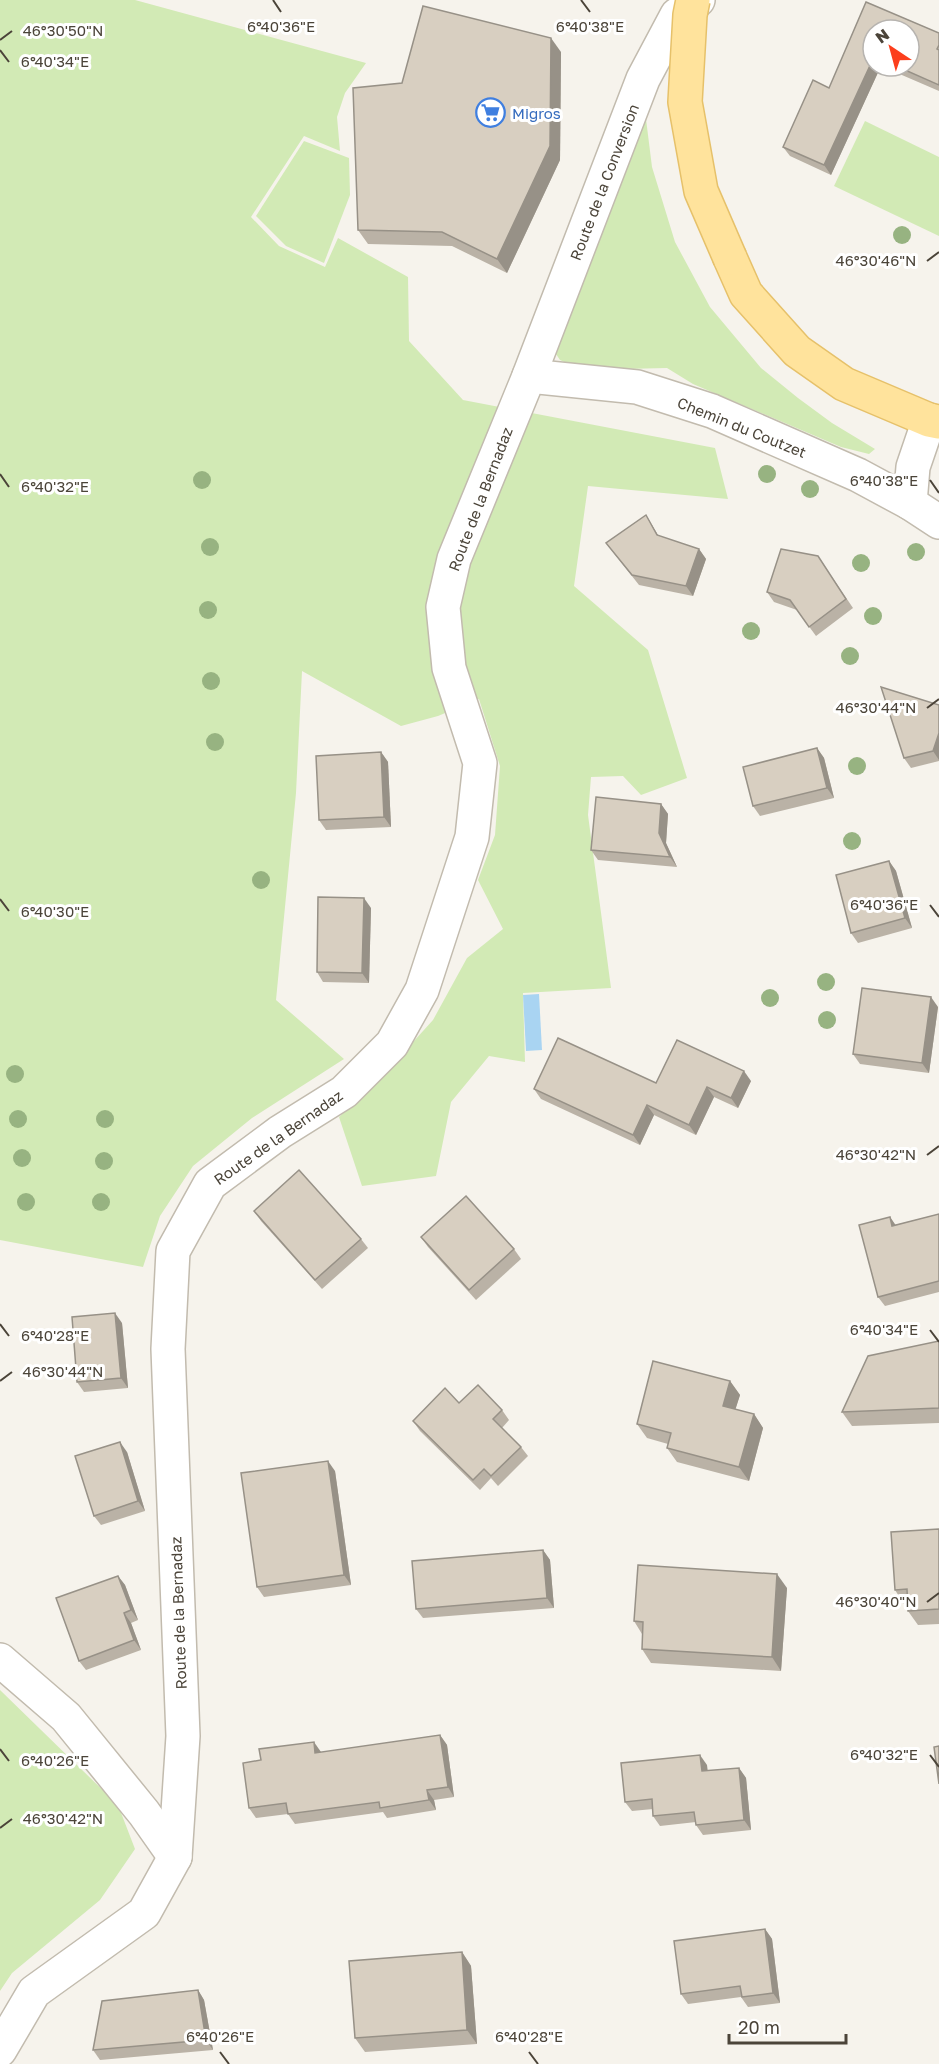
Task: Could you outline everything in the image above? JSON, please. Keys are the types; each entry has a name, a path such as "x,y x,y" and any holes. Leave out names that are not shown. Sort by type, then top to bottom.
{"main road":[{"path":"695,0 690,15 685,102 701,191 746,294 797,351 844,384 934,421"}],"street":[{"name":"Route de la Conversion","path":"529,376 643,79 677,15 695,0"},
{"name":"Chemin du Coutzet","path":"529,376 637,387 712,411 858,475 910,503 939,522"},
{"name":"Route de la Bernadaz","path":"0,2050 34,1992 144,1913 175,1857 183,1736 168,1349 173,1251 210,1184 280,1132 344,1092 392,1044 422,990 472,837 480,763 449,668 443,607 454,559 529,376"},
{"path":"910,503 913,467 934,421"},
{"path":"0,1660 66,1717 144,1813 175,1857"}],"green space":[{"path":"0,0 135,0 366,63 345,93 337,117 340,151 304,136 251,217 279,246 325,267 338,238 408,277 409,341 463,400 715,448 728,499 588,486 574,586 648,650 687,778 641,795 623,776 591,777 588,815 611,988 523,993 525,1062 489,1056 451,1102 436,1176 362,1186 339,1117 375,1084 433,1020 467,958 503,929 478,880 495,835 500,766 479,699 438,716 401,726 302,671 296,793 276,1000 344,1059 252,1118 193,1166 160,1216 143,1267 0,1240"},
{"path":"645,111 652,167 675,242 710,307 761,368 832,423 875,449 869,454 841,447 693,384 667,368 581,370 560,360 552,348"},
{"path":"865,121 939,157 939,236 834,186"},
{"path":"304,141 349,158 350,195 324,263 286,246 256,216"},
{"path":"0,1690 118,1805 135,1849 100,1900 12,1973 0,1991"}],"water":[{"path":"539,994 542,1050 526,1051 523,995"}],"building":[{"path":"866,2 904,18 861,18 861,78 864,78 824,165 783,147 813,80 829,88"},
{"path":"423,6 551,38 550,146 497,259 442,232 358,230 353,88 402,83"},
{"path":"921,25 939,33 937,49 939,50 939,85 921,77"},
{"path":"646,515 657,535 699,549 686,586 632,575 606,543"},
{"path":"781,549 818,556 846,599 809,627 790,600 767,592"},
{"path":"881,687 939,705 939,733 933,751 904,758"},
{"path":"817,748 827,788 753,806 743,767"},
{"path":"381,752 384,817 319,820 316,756"},
{"path":"596,797 661,804 659,833 670,857 591,850"},
{"path":"889,861 905,918 851,933 836,875"},
{"path":"318,897 364,898 362,973 317,972"},
{"path":"862,988 931,997 922,1063 853,1054"},
{"path":"558,1038 656,1083 677,1040 744,1071 731,1098 707,1087 689,1125 647,1105 633,1135 534,1089"},
{"path":"299,1170 361,1239 315,1280 254,1211"},
{"path":"466,1196 514,1249 469,1290 421,1237"},
{"path":"939,1214 939,1281 878,1297 859,1225 890,1217 892,1226"},
{"path":"115,1313 121,1378 77,1382 72,1317"},
{"path":"939,1341 939,1408 842,1412 868,1356"},
{"path":"653,1361 730,1381 723,1406 754,1414 739,1467 667,1448 671,1433 637,1424"},
{"path":"478,1385 502,1410 493,1419 521,1447 491,1476 484,1469 473,1480 413,1421 445,1388 459,1403"},
{"path":"120,1442 138,1501 94,1516 75,1456"},
{"path":"328,1461 344,1575 257,1587 241,1473"},
{"path":"939,1529 939,1609 908,1611 907,1589 895,1590 891,1532"},
{"path":"543,1550 547,1598 416,1609 412,1561"},
{"path":"638,1565 777,1574 772,1657 642,1649 643,1622 634,1621"},
{"path":"118,1576 131,1610 124,1613 134,1640 79,1661 56,1598"},
{"path":"440,1735 448,1787 427,1790 429,1800 380,1808 379,1802 288,1814 286,1803 249,1808 243,1763 261,1760 259,1749 314,1742 315,1753"},
{"path":"939,1746 939,1784 934,1747"},
{"path":"700,1755 702,1771 739,1768 744,1820 696,1825 694,1812 653,1816 652,1799 625,1802 621,1763"},
{"path":"765,1929 773,1993 742,1997 740,1986 681,1994 674,1941"},
{"path":"462,1952 467,2030 355,2038 349,1961"},
{"path":"198,1990 206,2040 93,2050 102,2001"}],"place":[{"name":"Migros","path":"491,113"}]}
